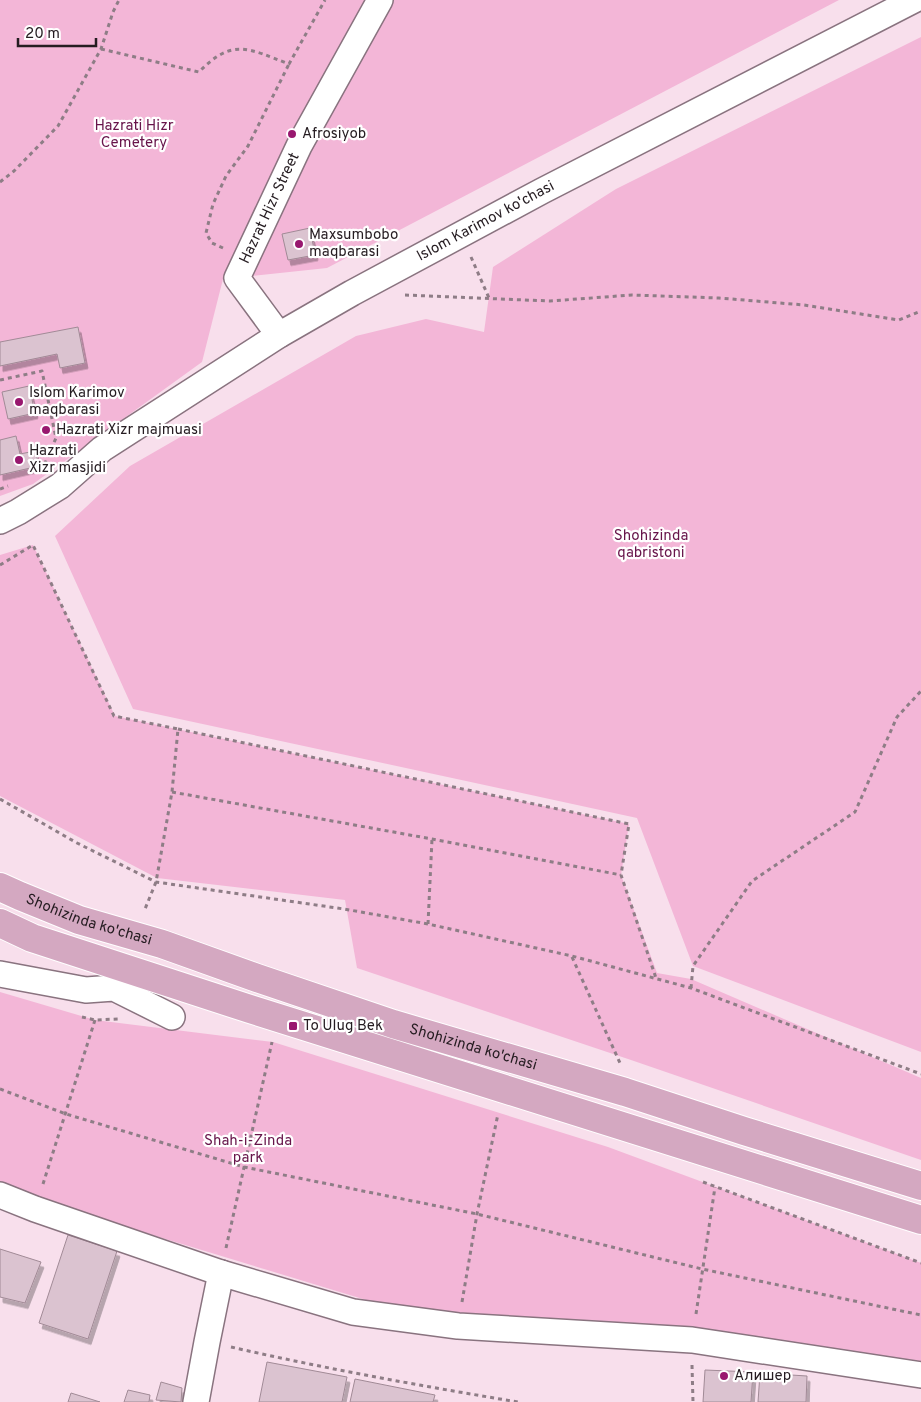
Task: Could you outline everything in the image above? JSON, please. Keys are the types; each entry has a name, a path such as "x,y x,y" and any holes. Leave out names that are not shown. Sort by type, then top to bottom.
{"main road":[{"name":"Shohizinda ko'chasi","path":"0,887 79,920 162,944 393,1024 625,1092 744,1132 921,1186"},
{"name":"Shohizinda ko'chasi","path":"0,923 32,938 250,1009 921,1220"}],"street":[{"name":"Hazrat Hizr Street","path":"279,335 237,278 299,146 380,0"},
{"name":"Islom Karimov ko'chasi","path":"0,521 60,486 102,449 279,335 352,293 542,191 914,0"},
{"path":"0,974 86,990 114,988 172,1017"},
{"path":"0,1195 35,1209 221,1273 353,1312 458,1326 692,1340 921,1375"},
{"path":"196,1402 221,1273"}],"path":[{"path":"0,182 14,171 58,126 101,49 119,0"},
{"path":"246,259 212,243 206,233 213,204 226,176 248,146 289,64 326,0"},
{"path":"101,49 199,72 210,60 227,50 242,48 289,64"},
{"path":"461,234 489,298"},
{"path":"401,295 550,301 632,295 719,298 804,304 899,320 921,311"},
{"path":"0,380 42,371 56,438 47,460"},
{"path":"0,565 33,546 114,716 629,824 621,875 656,978"},
{"path":"691,988 693,966 752,881 855,812 897,717 921,691"},
{"path":"144,909 156,882 172,792 178,729"},
{"path":"172,792 621,875"},
{"path":"0,799 76,843 156,882 344,909 428,924 572,956 691,988 921,1074"},
{"path":"428,924 432,839"},
{"path":"572,956 620,1064"},
{"path":"75,1016 95,1020 124,1019"},
{"path":"35,1209 95,1020"},
{"path":"221,1273 272,1042 263,1040"},
{"path":"0,1089 66,1114 244,1167 476,1214 702,1269 921,1315"},
{"path":"458,1326 476,1214 498,1114"},
{"path":"697,1180 921,1263"},
{"path":"693,1402 692,1340 715,1186"},
{"path":"207,1342 311,1365 518,1402"}],"green space":[{"name":"Hazrati Hizr Cemetery","path":"0,0 839,0 327,268 223,279 202,362 33,484 0,496"},
{"name":"Shohizinda qabristoni","path":"921,37 921,1052 693,966 637,818 133,709 55,536 130,466 356,336 426,319 484,332 493,267 616,189"},
{"path":"33,545 115,716 629,824 621,875 657,973 691,979 921,1078 921,1160 357,968 345,900 157,878 0,796 0,555"},
{"name":"Shah-i-Zinda park","path":"0,992 95,1020 273,1042 608,1147 921,1263 921,1372 692,1340 376,1303 57,1206 0,1183"}],"building":[{"name":"Maxsumbobo maqbarasi","path":"310,228 315,255 288,260 282,234"},
{"path":"78,327 85,363 60,368 57,354 0,366 0,342"},
{"name":"Islom Karimov maqbarasi","path":"29,386 35,413 8,419 2,392"},
{"name":"Hazrati Xizr masjidi","path":"16,436 20,454 35,451 39,466 0,475 0,440"},
{"path":"68,1235 117,1251 88,1339 39,1323"},
{"path":"0,1249 41,1262 25,1303 0,1297"},
{"path":"267,1362 347,1377 342,1402 259,1402"},
{"path":"705,1370 753,1372 751,1402 703,1402"},
{"path":"760,1373 807,1376 806,1402 758,1402"},
{"path":"355,1379 435,1395 433,1402 350,1402"},
{"path":"161,1382 182,1388 181,1402 156,1400"},
{"path":"128,1390 150,1395 149,1402 124,1402"},
{"path":"71,1393 100,1402 68,1402"}],"place":[{"name":"Afrosiyob","path":"292,134"},
{"name":"Maxsumbobo maqbarasi","path":"299,244"},
{"name":"Islom Karimov maqbarasi","path":"19,402"},
{"name":"Hazrati Xizr majmuasi","path":"46,430"},
{"name":"Hazrati Xizr masjidi","path":"19,460"},
{"name":"To Ulug Bek","path":"293,1026"},
{"name":"Алишер","path":"724,1376"}]}
